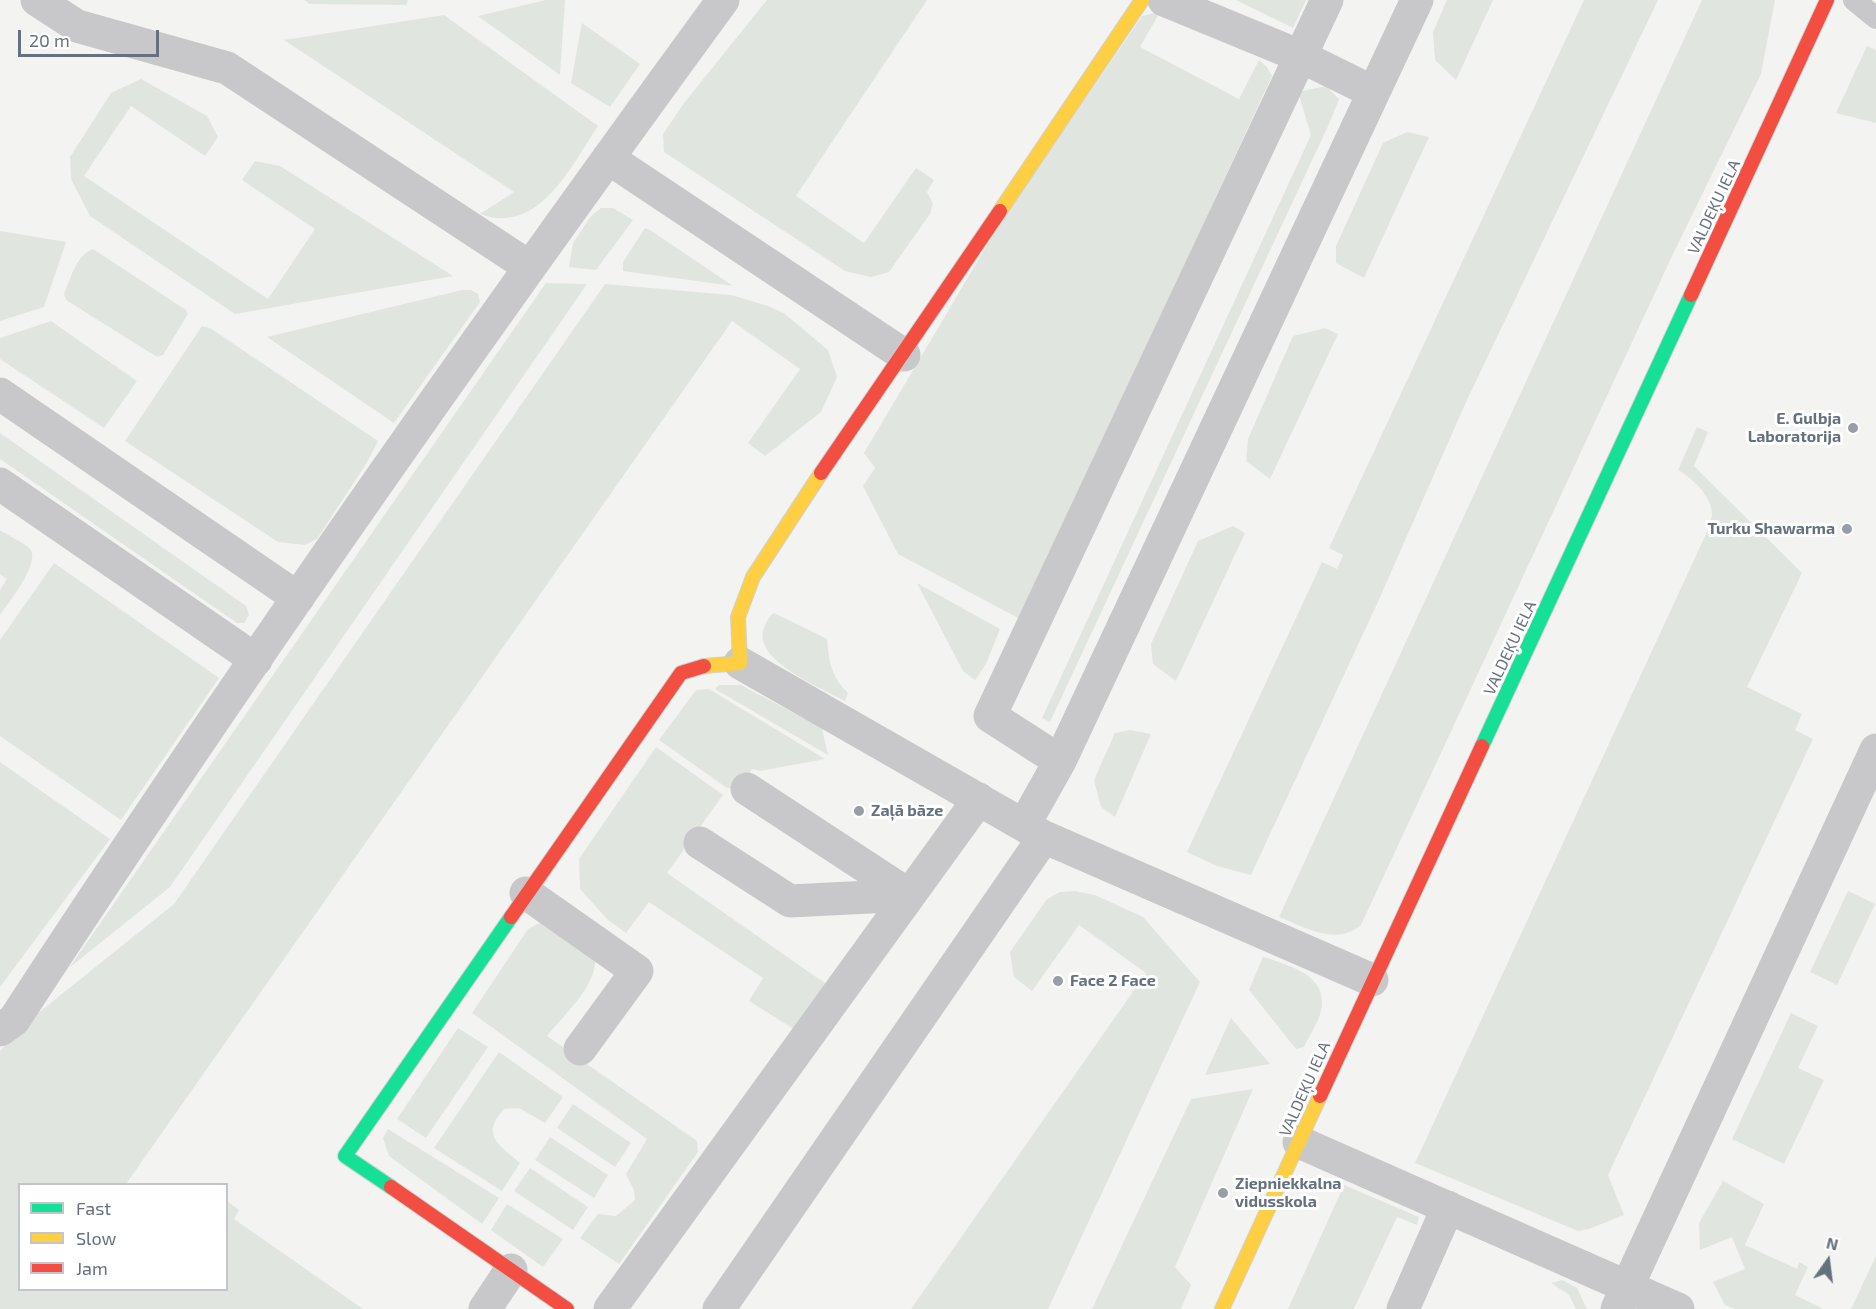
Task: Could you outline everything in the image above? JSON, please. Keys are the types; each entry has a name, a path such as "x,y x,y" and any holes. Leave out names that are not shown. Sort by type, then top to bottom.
{"street":[{"path":"37,0 77,26 227,68 528,266"},
{"path":"0,1030 14,1020 131,840 528,266 723,0"},
{"path":"740,663 738,617 753,578 835,450 904,355 1142,0"},
{"path":"1164,0 1300,56 1373,92"},
{"path":"1060,761 990,716 1327,0"},
{"path":"719,1309 1034,831 1060,761 1417,0"},
{"name":"VALDEĶU IELA","path":"1222,1309 1372,980 1827,0"},
{"path":"608,158 904,355"},
{"path":"0,394 298,598"},
{"path":"0,484 256,660"},
{"path":"567,1309 345,1156 681,673 703,666 740,663 1034,831 1372,980"},
{"path":"1623,1297 1876,750"},
{"path":"747,789 909,895"},
{"path":"610,1309 979,799"},
{"path":"700,843 790,901 909,895"},
{"path":"526,893 637,971 580,1049"},
{"path":"1299,1142 1448,1207 1623,1297 1677,1309"},
{"path":"1403,1309 1448,1207"},
{"path":"485,1309 511,1270"}],"lane":[{"path":"1854,0 1876,18"}],"shaded area":[{"path":"304,0 408,0 406,5 310,4"},
{"path":"546,0 565,0 560,75 478,16"},
{"path":"767,0 927,0 796,196 864,243 916,168 934,180 927,192 933,204 930,214 889,272 871,277 845,271 664,152 663,134 684,103"},
{"path":"1236,0 1306,0 1293,28"},
{"path":"1447,0 1493,0 1456,80 1435,60 1433,32"},
{"path":"1584,0 1658,0 1466,402 1377,604 1251,875 1217,866 1187,852 1322,562 1337,569 1343,555 1329,548"},
{"path":"1702,0 1775,0 1761,74 1673,254 1361,925 1351,931 1331,935 1310,930 1279,917"},
{"path":"1160,12 1140,47 1239,99 1259,60 1272,76 1020,619 898,554 863,486 875,468 864,453 999,225 1142,16"},
{"path":"444,15 598,126 551,193 536,206 520,215 501,218 480,214 514,192 284,40"},
{"path":"582,23 640,64 610,107 571,83"},
{"path":"1867,46 1876,50 1876,123 1836,113"},
{"path":"141,79 207,116 218,137 205,156 131,106 84,176 268,299 315,229 242,180 255,161 280,166 453,276 235,314 90,216 71,179 70,157 111,93"},
{"path":"1326,86 1339,99 1329,124 1050,722 1042,718 1311,135 1298,92"},
{"path":"1407,132 1429,137 1364,278 1336,263 1336,246 1383,143"},
{"path":"601,208 613,208 633,220 596,270 569,267 573,243 591,216"},
{"path":"645,228 733,286 623,271 623,262"},
{"path":"0,231 66,242 44,307 0,321"},
{"path":"93,249 186,310 188,314 163,355 157,357 66,300 64,294 78,262 82,256"},
{"path":"546,283 587,284 170,887 69,968"},
{"path":"605,284 731,295 768,306 785,314 828,350 837,377 821,412 765,456 748,443 800,369 732,321 127,1183 18,1183 18,1291 228,1291 228,1202 239,1210 234,1219 363,1309 0,1309 0,1051 32,1018 174,904"},
{"path":"462,290 471,290 478,294 480,302 394,423 267,337"},
{"path":"51,321 137,381 104,428 0,359 0,338"},
{"path":"202,326 210,328 378,441 366,464 317,539 305,545 278,542 125,441"},
{"path":"1325,328 1338,334 1270,479 1246,461 1248,439 1293,336"},
{"path":"1697,427 1708,432 1694,466 1802,573 1747,687 1802,714 1795,730 1813,739 1608,1175 1624,1215 1578,1231 1415,1163 1707,532 1712,515 1709,501 1690,478 1678,470"},
{"path":"0,433 246,606 249,615 244,623 237,623 0,459"},
{"path":"1233,526 1245,533 1176,681 1153,664 1151,644 1198,541"},
{"path":"0,530 29,548 32,562 23,582 0,615 0,590 7,579 0,574"},
{"path":"54,563 219,678 121,820 0,736 0,640"},
{"path":"917,583 1000,629 986,664 975,680 963,671"},
{"path":"774,613 827,639 832,668 838,681 848,693 845,701 791,672 768,651 763,640 764,628"},
{"path":"719,685 741,685 822,728 828,755 715,689"},
{"path":"709,689 825,759 760,771 752,769 738,788 727,788 659,740 696,690"},
{"path":"1130,730 1151,734 1115,817 1101,807 1094,780 1115,733"},
{"path":"656,747 723,795 667,873 829,986 797,1031 749,1001 763,978 649,902 626,933 607,919 580,889 579,859"},
{"path":"0,762 110,839 0,987"},
{"path":"1075,891 1095,895 1143,917 1200,982 1048,1309 911,1309 1146,973 1079,925 1032,991 1014,977 1010,952 1047,899 1060,892"},
{"path":"1848,891 1875,904 1837,985 1810,972"},
{"path":"540,923 595,957 591,978 585,989 547,1036 697,1141 698,1152 619,1264 580,1238 598,1214 616,1216 635,1200 634,1190 626,1174 647,1139 472,1013 528,929"},
{"path":"1263,957 1301,971 1310,977 1321,993 1320,1014 1304,1047 1296,1049 1249,990"},
{"path":"1791,1013 1818,1026 1798,1068 1824,1080 1784,1164 1732,1139"},
{"path":"1231,1018 1270,1064 1205,1075"},
{"path":"458,1028 488,1047 426,1138 397,1119"},
{"path":"499,1052 563,1097 545,1123 519,1108 504,1109 497,1118 493,1126 495,1139 520,1163 502,1191 434,1148"},
{"path":"1253,1089 1175,1267 1191,1285 1181,1309 1092,1309 1191,1099"},
{"path":"573,1104 631,1143 615,1167 557,1128"},
{"path":"388,1129 499,1198 482,1224 389,1156 383,1138"},
{"path":"550,1137 608,1175 594,1198 535,1160"},
{"path":"530,1168 588,1207 573,1230 514,1191"},
{"path":"1723,1181 1764,1204 1745,1245 1797,1269 1799,1262 1808,1267 1795,1295 1824,1309 1735,1309 1725,1305 1713,1282 1745,1269 1732,1237 1700,1250 1699,1223"},
{"path":"1344,1185 1419,1217 1417,1225 1397,1217 1354,1309 1288,1309"},
{"path":"507,1204 563,1239 543,1267 491,1230"},
{"path":"1876,1256 1876,1309 1851,1309"},
{"path":"1562,1280 1577,1288 1587,1309 1576,1309 1569,1295 1551,1283"}],"traffic: fast":[{"path":"1482,746 1691,295"},
{"path":"391,1187 345,1156 511,917"}],"traffic: slow":[{"path":"1000,211 1142,0"},
{"path":"704,666 740,663 738,617 753,577 821,473"},
{"path":"1222,1309 1320,1096"}],"traffic: jam":[{"path":"1691,295 1827,0"},
{"path":"821,473 1000,211"},
{"path":"511,917 681,673 704,666"},
{"path":"1320,1096 1482,746"},
{"path":"391,1187 567,1309"}],"place":[{"name":"E. Gulbja Laboratorija","path":"1853,428"},
{"name":"Turku Shawarma","path":"1847,529"},
{"name":"Zaļā bāze","path":"859,811"},
{"name":"Face 2 Face","path":"1058,981"},
{"name":"Ziepniekkalna vidusskola","path":"1223,1193"}]}
